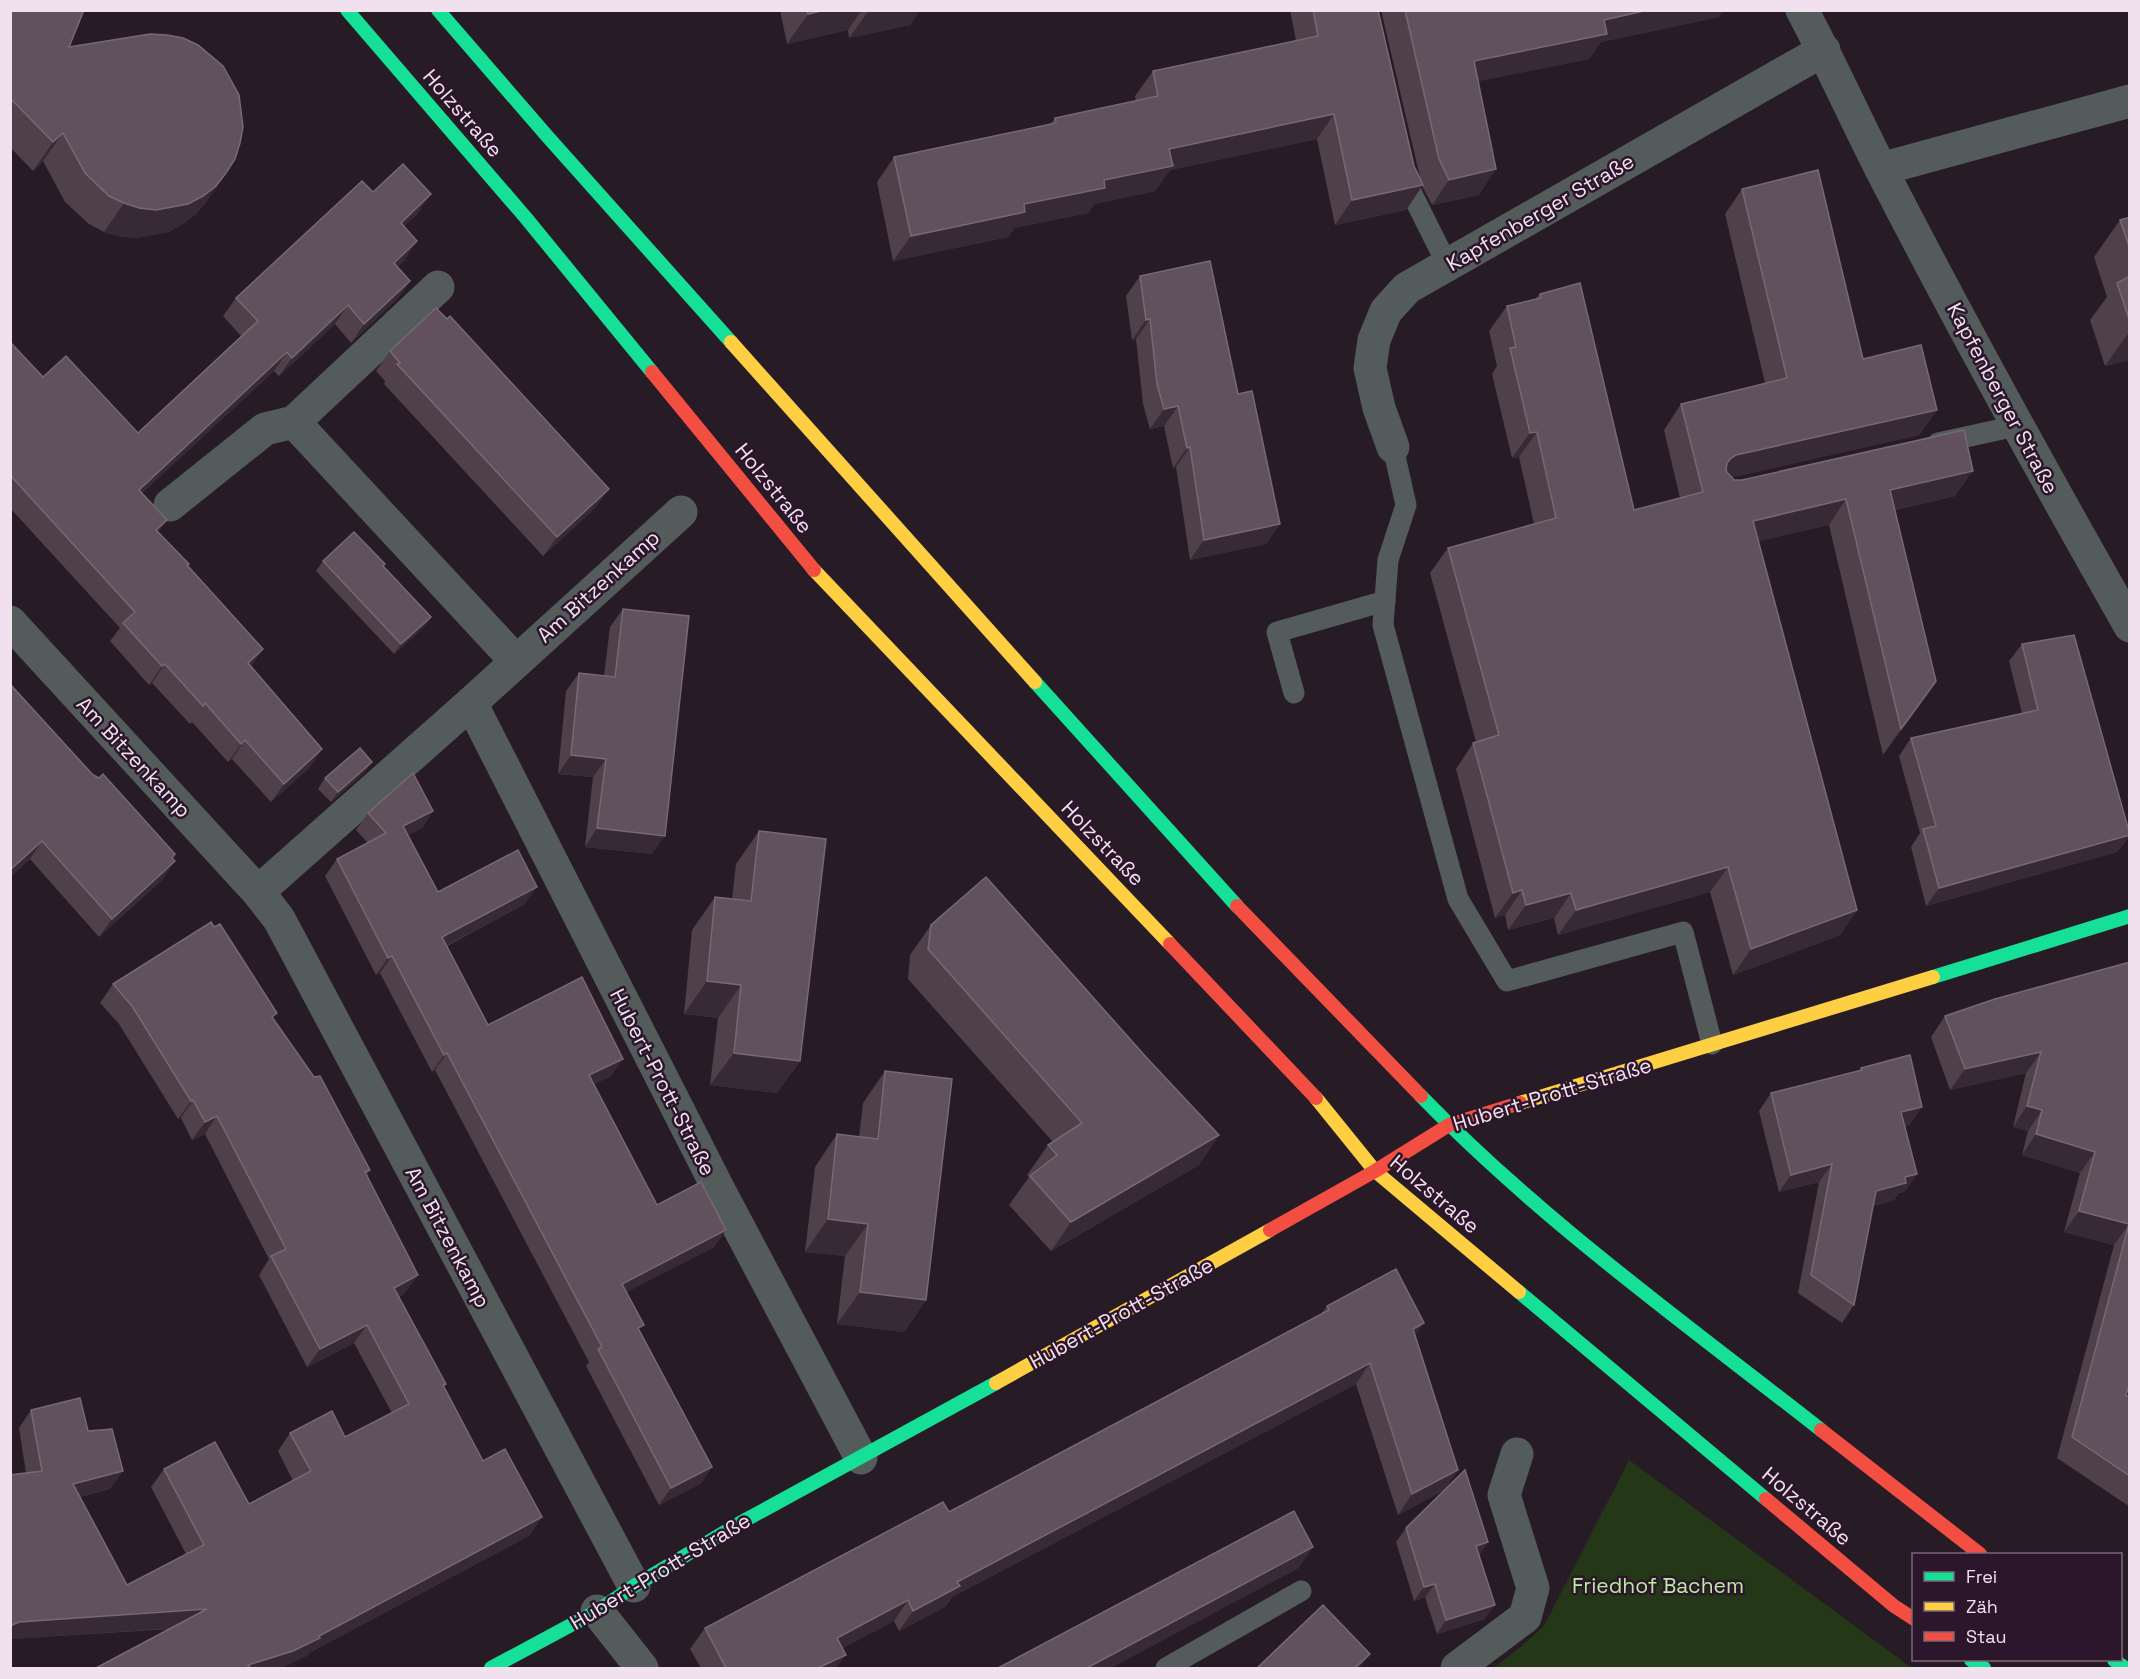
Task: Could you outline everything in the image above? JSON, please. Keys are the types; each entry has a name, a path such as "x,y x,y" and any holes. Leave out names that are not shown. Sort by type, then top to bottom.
{"main road":[{"name":"Holzstraße","path":"347,10 526,218 826,585 1291,1070 1375,1171 1884,1598 1912,1618"},
{"path":"438,10 547,136 1212,880 1449,1125 1552,1219 1979,1553"},
{"name":"Hubert-Prott-Straße","path":"491,1668 597,1611 740,1522 861,1458 1375,1171 1449,1125 2130,916"}],"street":[{"name":"Kapfenberger Straße","path":"1802,10 1824,50 1881,169 2016,426 2130,626"},
{"name":"Kapfenberger Straße","path":"1393,447 1379,408 1370,368 1374,340 1386,312 1407,288 1824,50"},
{"path":"1881,169 2130,101"},
{"path":"170,505 265,429 294,422 438,286"},
{"path":"294,422 516,661"},
{"name":"Am Bitzenkamp","path":"258,892 681,512"},
{"name":"Am Bitzenkamp","path":"10,622 258,892 279,919 634,1586"},
{"name":"Hubert-Prott-Straße","path":"471,703 709,1171 861,1458"},
{"path":"1457,1668 1525,1617 1533,1588 1504,1495 1517,1454"},
{"path":"597,1611 642,1668"}],"lane":[{"path":"1401,155 1409,188 1447,264"},
{"path":"1914,449 2016,426"},
{"path":"1393,447 1406,505 1388,560 1383,625 1458,899 1507,981 1683,932 1712,1044"},
{"path":"1294,693 1277,632 1385,601"},
{"path":"1166,1668 1301,1591"}],"green space":[{"name":"Friedhof Bachem","path":"1629,1460 1912,1668 1493,1668 1544,1626"}],"building":[{"path":"10,10 84,10 69,47 150,34 167,35 183,38 198,45 223,66 239,95 243,127 235,159 216,186 188,204 156,210 139,208 109,196 85,173 63,133 53,142 10,98"},
{"path":"807,10 825,10 808,14"},
{"path":"1313,10 1378,10 1414,166 1423,185 1352,200 1334,114 1169,149 1173,166 1104,180 1105,188 1024,204 1025,212 911,236 894,157 1056,123 1055,118 1158,96 1153,71 1318,36"},
{"path":"1405,10 1648,10 1604,20 1607,34 1474,61 1496,169 1449,180 1439,159"},
{"path":"403,164 431,194 401,223 417,241 394,263 410,281 364,324 348,305 292,358 287,352 139,490 167,520 156,530 189,564 187,565 263,649 248,663 322,749 284,784 245,740 241,744 205,703 203,706 123,623 135,612 10,475 10,342 43,377 66,356 138,433 258,321 236,298 362,181 373,192"},
{"path":"1818,170 1863,359 1921,345 1937,410 1736,455 1727,463 1726,471 1734,480 1742,480 1964,430 1973,471 1890,490 1936,681 1901,729 1846,499 1753,521 1857,910 1751,949 1728,867 1576,910 1571,893 1526,905 1522,890 1513,893 1473,743 1499,735 1448,548 1556,518 1537,432 1530,433 1510,348 1516,347 1507,306 1541,298 1540,294 1580,283 1634,510 1703,492 1681,404 1787,378 1742,189"},
{"path":"2130,217 2130,249 2120,220"},
{"path":"1210,261 1238,394 1252,391 1280,524 1204,540 1190,447 1187,448 1178,406 1164,409 1157,384 1150,319 1146,320 1140,276"},
{"path":"2130,276 2130,322 2117,283"},
{"path":"436,308 447,319 450,316 609,489 557,537 397,364 400,363 390,351"},
{"path":"354,532 431,617 401,644 323,561"},
{"path":"623,609 689,616 665,836 597,828 606,759 571,755 579,673 615,677"},
{"path":"2074,635 2130,835 1939,888 1923,829 1936,826 1911,738 2038,710 2022,644"},
{"path":"10,684 93,775 99,778 103,774 175,854 172,858 175,861 112,919 42,841 10,870"},
{"path":"360,748 372,762 338,792 325,778"},
{"path":"413,773 433,811 403,826 438,892 518,850 537,887 442,937 488,1025 582,977 623,1059 589,1075 657,1205 701,1182 726,1230 622,1284 644,1325 638,1328 712,1467 671,1488 598,1349 602,1347 447,1053 444,1055 392,956 388,958 337,859 386,833 368,813"},
{"path":"759,831 826,839 800,1061 734,1053 741,985 707,981 715,897 751,901"},
{"path":"986,877 1146,1057 1219,1135 1071,1222 1030,1176 1057,1155 1048,1145 1082,1123 928,949 931,925"},
{"path":"211,922 214,927 220,924 277,1013 272,1017 314,1077 320,1076 370,1170 365,1172 418,1275 394,1288 446,1384 443,1385 483,1461 505,1449 542,1517 319,1636 320,1638 293,1651 248,1665 251,1668 96,1668 207,1609 19,1622 10,1626 10,1475 42,1471 31,1410 80,1398 88,1431 112,1429 123,1471 73,1484 127,1585 204,1545 164,1469 215,1442 249,1504 311,1471 290,1433 332,1411 345,1437 409,1404 367,1325 320,1349 271,1256 286,1249 217,1116 205,1122 132,1006 113,984"},
{"path":"2130,962 2130,1383 2126,1395 2130,1398 2130,1476 2072,1437 2129,1224 2079,1211 2095,1152 2036,1134 2042,1110 2027,1106 2041,1052 1965,1069 1945,1016 1995,999"},
{"path":"1910,1055 1922,1107 1901,1112 1917,1174 1905,1177 1906,1183 1876,1191 1854,1305 1811,1275 1832,1164 1791,1175 1771,1093 1862,1070 1861,1068"},
{"path":"885,1071 952,1079 926,1300 860,1292 868,1224 828,1219 837,1134 878,1139"},
{"path":"1396,1269 1424,1323 1413,1329 1458,1470 1412,1494 1370,1363 957,1582 960,1586 913,1611 908,1600 837,1638 846,1655 818,1668 726,1668 705,1628 943,1502 949,1512 1329,1310 1327,1306"},
{"path":"1465,1470 1488,1542 1476,1546 1495,1605 1446,1620 1435,1584 1424,1587 1406,1528"},
{"path":"1294,1511 1313,1547 1087,1668 998,1668"},
{"path":"1323,1605 1370,1654 1355,1668 1257,1668"}],"traffic: fast":[{"path":"347,10 526,218 652,372"},
{"path":"438,10 731,342"},
{"path":"1035,682 1237,906"},
{"path":"1933,977 2130,916"},
{"path":"1421,1096 1515,1186 1615,1270 1821,1430"},
{"path":"1519,1292 1766,1499"},
{"path":"491,1668 597,1611 634,1586 740,1523 996,1383"},
{"path":"1973,1661 1984,1668"},
{"path":"2115,1661 2125,1668"}],"traffic: slow":[{"path":"731,342 1035,682"},
{"path":"814,570 1170,944"},
{"path":"1520,1103 1933,977"},
{"path":"1316,1098 1375,1171 1519,1292"},
{"path":"996,1383 1270,1230"}],"traffic: jam":[{"path":"652,372 814,570"},
{"path":"1237,906 1421,1096"},
{"path":"1170,944 1316,1098"},
{"path":"1270,1230 1375,1171 1449,1125 1520,1103"},
{"path":"1821,1430 1979,1553"},
{"path":"1766,1499 1894,1606 1912,1618"}]}
